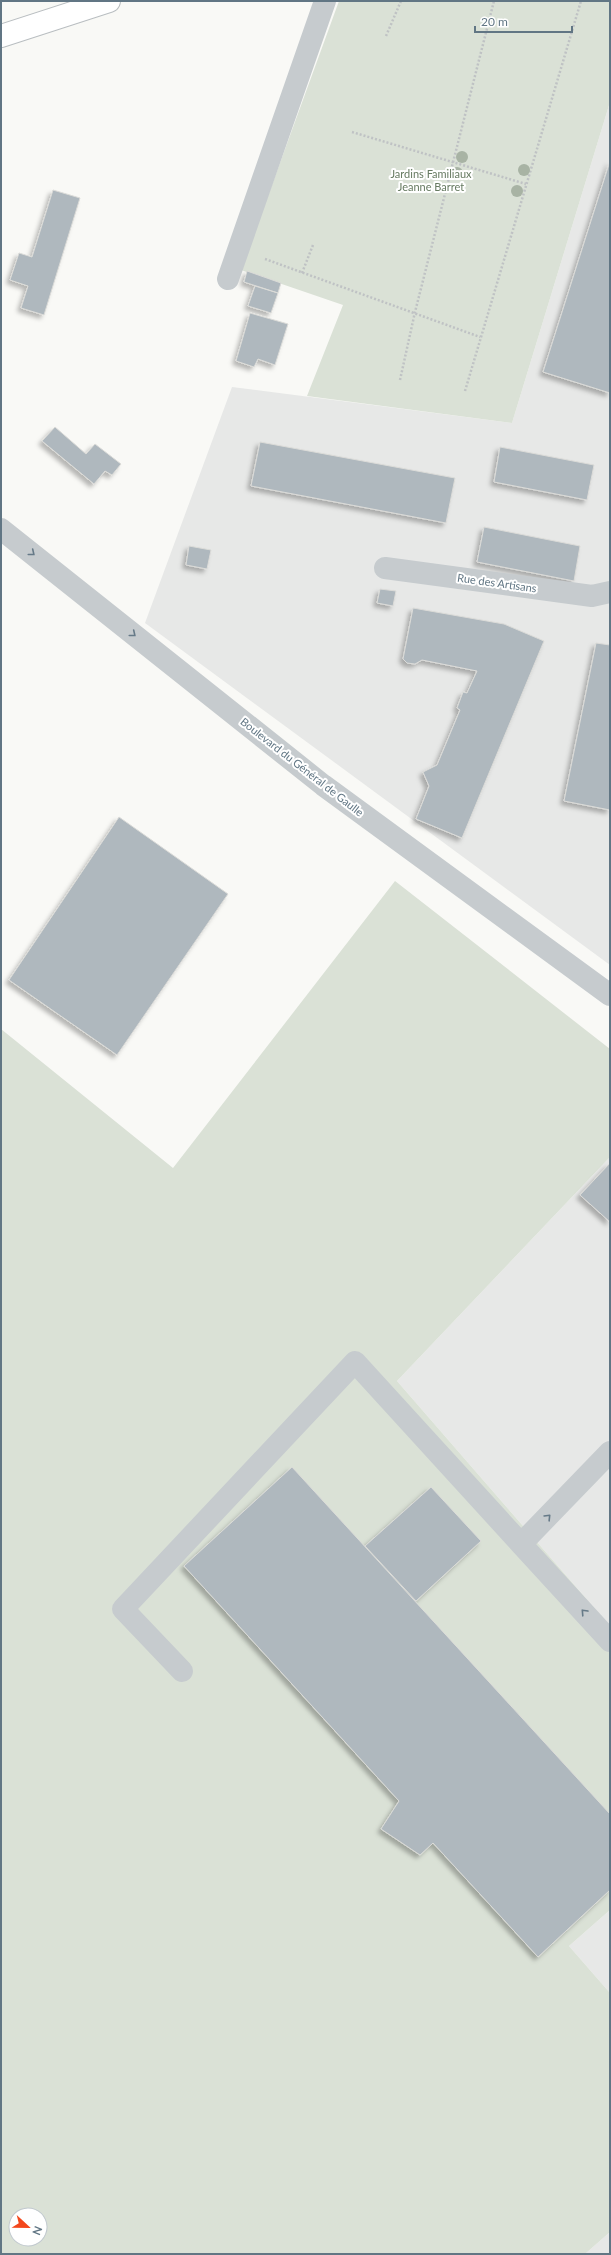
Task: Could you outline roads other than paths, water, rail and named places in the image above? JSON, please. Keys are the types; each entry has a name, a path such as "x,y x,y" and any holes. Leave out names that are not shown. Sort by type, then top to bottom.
{"main road":[{"path":"1,36 109,1"}],"street":[{"path":"228,279 326,12"},
{"name":"Boulevard du Général de Gaulle","path":"1,529 323,785 610,994"},
{"name":"Rue des Artisans","path":"385,568 592,596 610,592"},
{"path":"182,1671 123,1609 355,1362 610,1641"},
{"path":"521,1544 610,1452"}],"park label":[{"name":"Jardins Familiaux Jeanne Barret","path":"431,180"}]}
